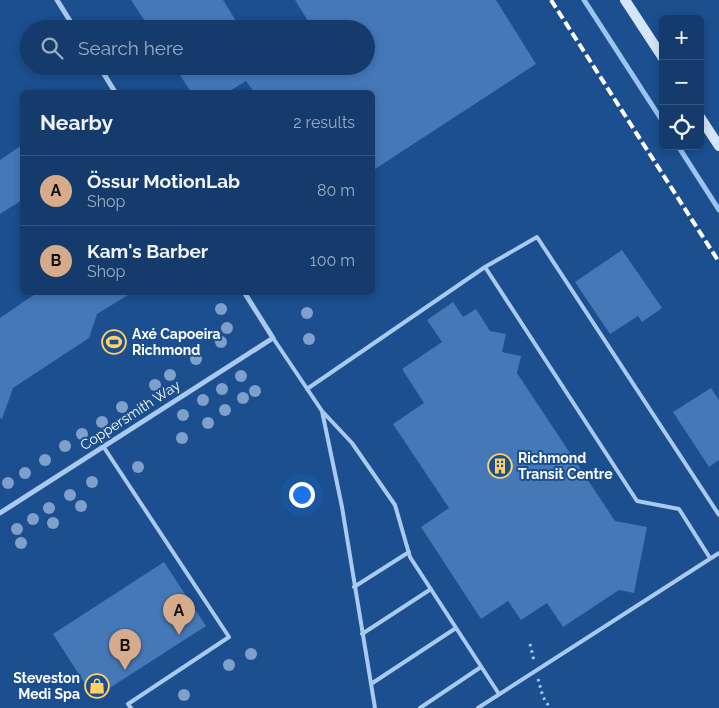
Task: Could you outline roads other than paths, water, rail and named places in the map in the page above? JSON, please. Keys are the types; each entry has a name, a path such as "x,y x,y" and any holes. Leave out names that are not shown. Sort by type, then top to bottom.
{"street":[{"path":"57,0 69,20"},
{"path":"625,0 659,52"},
{"path":"105,75 114,90"},
{"path":"704,123 719,146"},
{"path":"246,295 273,338"},
{"name":"Coppersmith Way","path":"0,514 273,338"}],"lane":[{"path":"308,389 485,267 537,236 719,515"},
{"path":"485,267 637,501 679,510 710,558"},
{"path":"273,338 322,411 352,442 395,505 409,552 499,694"},
{"path":"322,411 342,507 375,708"},
{"path":"103,446 229,637 128,704 131,708"},
{"path":"354,587 409,552"},
{"path":"478,708 719,553"},
{"path":"362,634 431,589"},
{"path":"370,684 456,628"},
{"path":"420,708 481,667"}],"waterway":[{"path":"584,0 659,116"},
{"path":"681,150 719,210"}],"railway":[{"path":"551,0 719,262"}],"place":[{"name":"Axé Capoeira Richmond","path":"114,342"},
{"name":"Richmond Transit Centre","path":"500,466"},
{"name":"Össur MotionLab","path":"179,635"},
{"name":"Kam's Barber","path":"125,670"},
{"name":"Steveston Medi Spa","path":"97,686"}]}
